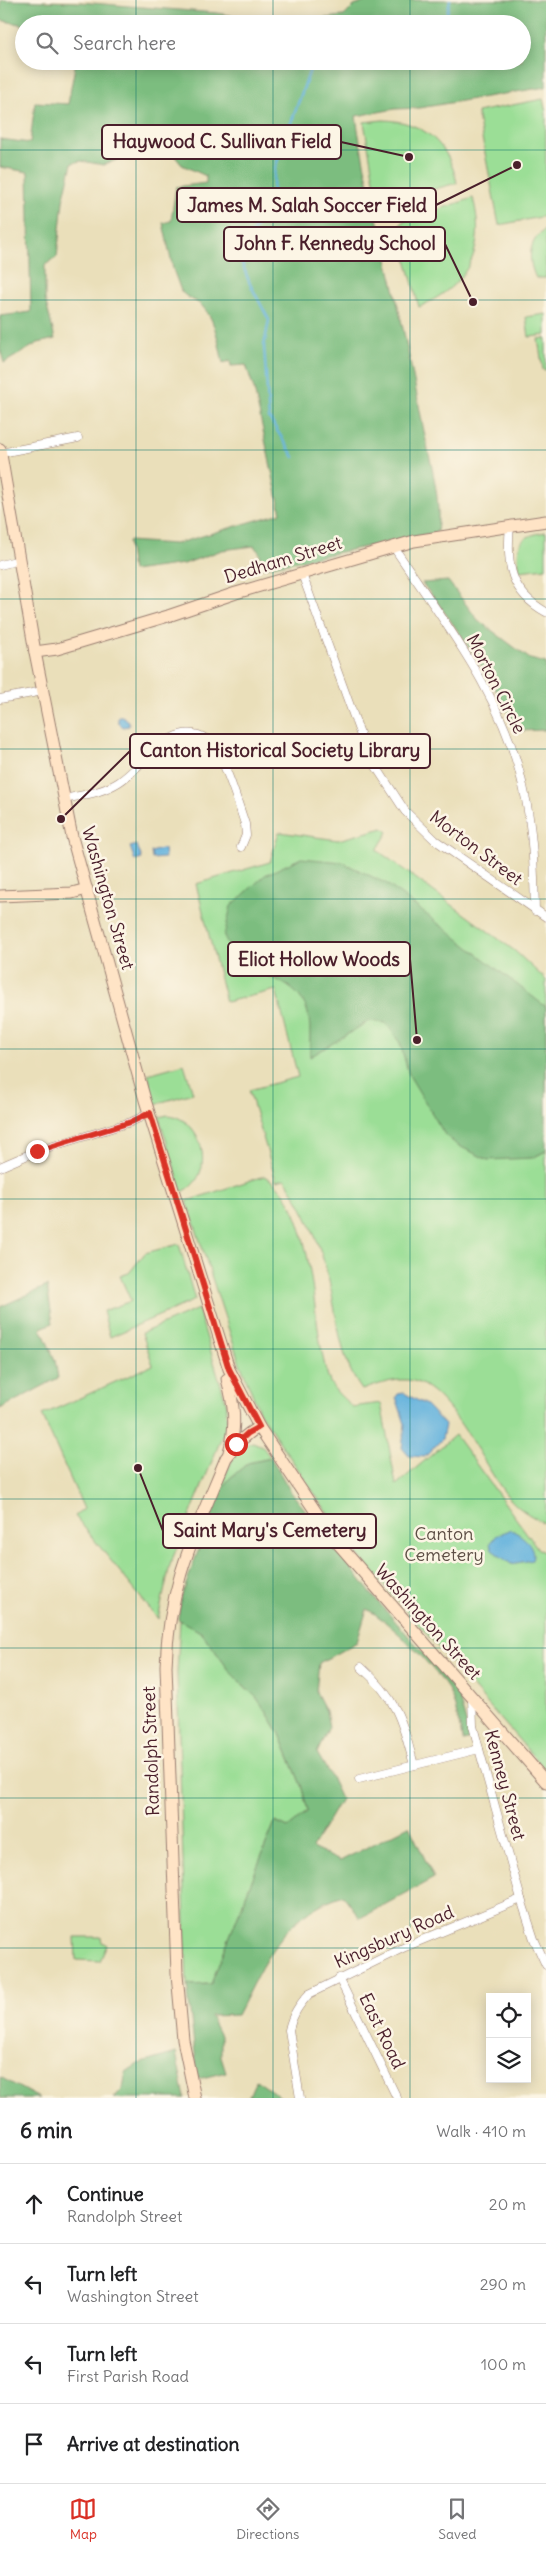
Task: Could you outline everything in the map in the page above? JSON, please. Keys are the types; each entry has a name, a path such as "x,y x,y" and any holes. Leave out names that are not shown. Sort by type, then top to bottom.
{"main road":[{"name":"Washington Street","path":"0,451 64,799 87,889 150,1113 229,1369 256,1422 334,1539 546,1782"},
{"name":"Dedham Street","path":"36,652 57,649 393,546 462,532 546,521"},
{"path":"0,896 72,893 87,889"},
{"name":"Washington Street","path":"213,1318 214,1332 234,1410 232,1441 226,1458"},
{"path":"232,1441 241,1426 256,1422"},
{"name":"Randolph Street","path":"195,2098 183,2040 177,1974 167,1639 172,1602 180,1572 226,1458 256,1422"}],"street":[{"path":"0,451 78,438"},
{"path":"510,526 509,563 513,578 521,593 532,604 546,612"},
{"name":"Morton Circle","path":"393,546 448,624 476,670 501,718 523,785 529,816 535,911"},
{"path":"0,565 20,560"},
{"name":"Morton Street","path":"302,574 361,736 373,762 406,810 435,840 546,917"},
{"path":"0,699 43,691"},
{"path":"64,799 98,791 119,782 174,736 187,734 198,736 209,740 219,754 245,824 246,835 241,847"},
{"path":"0,1168 37,1151 131,1122 150,1113"},
{"path":"361,1667 389,1696 398,1711 414,1765"},
{"name":"Kenney Street","path":"472,1696 473,1726 478,1749 521,1899 534,1939 546,1966"},
{"path":"359,1779 478,1749"},
{"name":"Kingsbury Road","path":"300,2098 290,2042 291,2019 298,2005 309,1994 339,1978 521,1899"},
{"name":"East Road","path":"339,1978 397,2098"}],"green space":[{"path":"1,0 79,2 228,15 15,15 15,23 0,20"},
{"path":"370,0 546,0 546,87 419,108 395,109 356,116 358,133 400,315 435,481 438,507 437,532 264,568 259,552 254,546 222,550 184,564 132,571 128,541 175,544 281,513 254,389 246,365 231,366 230,361 223,363 211,319 201,305 181,291 173,269 163,223 171,221 176,187 206,183 206,176 182,165 169,149 157,146 141,151 136,158 131,160 121,158 104,165 81,161 72,163 63,201 57,257 45,265 45,299 55,339 38,343 4,363 0,349 0,316 31,312 28,172 0,167 0,139 30,143 35,102 68,104 74,70 531,70 531,15 345,15 354,6"},
{"path":"543,99 546,113 546,216 499,225 477,112"},
{"path":"398,121 411,125 432,137 448,157 457,183 389,201 376,192 364,122"},
{"path":"473,198 477,217 477,234 475,250 470,264 450,288 419,307 398,229 403,221"},
{"path":"546,229 546,278 536,278 531,264 531,251 536,239"},
{"path":"546,314 546,335 529,337 526,317"},
{"path":"546,338 546,370 543,370 538,339"},
{"path":"546,532 546,568 520,571 518,554 521,543 530,536"},
{"path":"448,581 478,620 530,659 546,663 546,730 519,731 474,655 422,583"},
{"path":"383,828 388,832 377,850 515,951 546,980 546,1091 532,1158 546,1151 546,1524 523,1511 511,1500 452,1411 437,1396 422,1385 407,1380 390,1381 362,1390 354,1378 340,1338 326,1268 317,1241 306,1215 285,1179 276,1181 249,1090 298,1077 276,990 226,1002 196,884 270,862 279,832 338,840"},
{"path":"301,858 342,862 387,884 546,1007 546,1151 532,1158 488,1160 457,1145 445,1135 409,1075 400,1043 386,1023 369,1021 310,1057 309,1018 305,1006 299,997 292,989 282,983 238,966 224,936 231,906 265,875"},
{"path":"184,1064 193,1093 155,1104 148,1074"},
{"path":"168,1115 180,1119 190,1126 202,1149 200,1174 193,1184 182,1192 159,1117"},
{"name":"Canton Cemetery","path":"264,1176 282,1191 295,1213 304,1240 323,1359 330,1382 352,1407 381,1403 396,1485 455,1435 539,1550 546,1553 546,1771 350,1546 260,1413 239,1361 187,1201"},
{"path":"179,1244 195,1300 110,1337 103,1311 131,1301 120,1276 129,1273 145,1253"},
{"path":"47,1286 53,1323 41,1328 55,1360 58,1378 0,1409 0,1307"},
{"path":"198,1309 226,1402 227,1424 170,1565 158,1619 75,1516 84,1509 42,1415 153,1365 142,1333"},
{"path":"253,1442 262,1446 271,1458 248,1463 229,1479 219,1493 235,1455 246,1444"},
{"path":"271,1458 291,1492 374,1597 457,1691 471,1739 463,1741 450,1693 435,1672 400,1635 367,1609 357,1642 319,1663 316,1692 326,1711 329,1727 317,1753 341,1799 312,1848 340,1861 409,1826 434,1878 360,1918 343,1895 322,1904 304,1915 277,1943 266,1959 237,2015 210,2016 221,2038 221,2056 226,2072 198,2079 187,1985 211,1984 275,1822 288,1828 308,1811 301,1785 280,1734 266,1711 256,1697 232,1674 202,1633 178,1619 181,1598 219,1493 229,1479 248,1463"},
{"path":"180,1621 202,1633 232,1674 256,1697 266,1711 280,1734 301,1785 308,1811 288,1828 275,1822 211,1984 187,1985 177,1673"},
{"path":"75,1937 101,1937 102,1942 107,1945 100,1961 76,1960"},
{"path":"176,2053 185,2098 114,2098 123,2088 126,2072 138,2064"},
{"path":"0,2077 39,2098 0,2098"},
{"path":"256,2080 282,2098 248,2098"}],"water":[{"path":"118,716 122,716 129,721 129,726 123,727 118,722"},
{"path":"137,845 142,859 135,861 130,847"},
{"path":"164,849 165,858 152,859 151,852"},
{"path":"404,1393 426,1405 445,1425 442,1439 425,1457 409,1456 402,1448 405,1424 396,1397 398,1394"},
{"path":"510,1530 519,1535 530,1546 533,1555 532,1560 511,1564 492,1550 490,1544 497,1535"}],"waterway":[{"path":"447,15 450,0"},
{"path":"294,457 269,418 264,346 269,320 250,284 239,255 271,202 275,168 310,70"}],"place":[{"name":"Haywood C. Sullivan Field","path":"409,157"},
{"name":"James M. Salah Soccer Field","path":"517,165"},
{"name":"John F. Kennedy School","path":"473,302"},
{"name":"Canton Historical Society Library","path":"61,819"},
{"name":"Eliot Hollow Woods","path":"417,1040"},
{"name":"Saint Mary's Cemetery","path":"138,1468"}],"route":[{"path":"37,1151 131,1122 150,1113 229,1369 245,1404 259,1427 248,1433 236,1444"}]}
